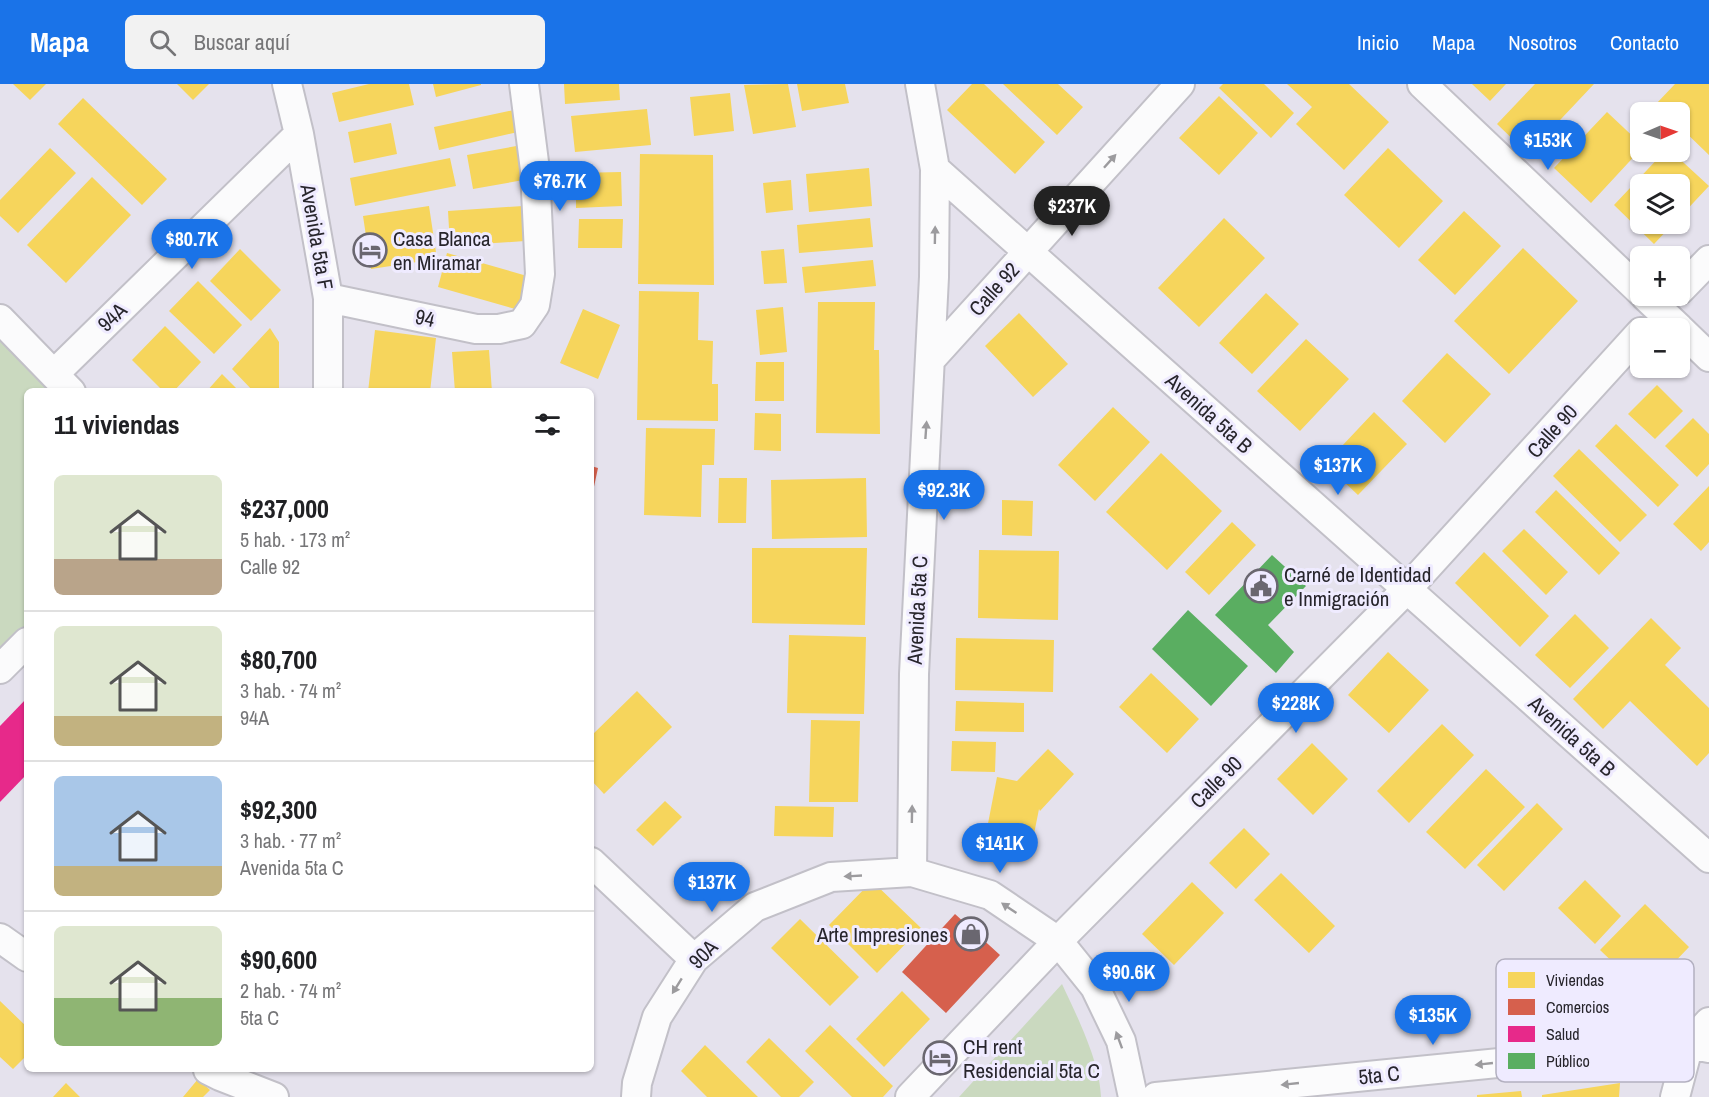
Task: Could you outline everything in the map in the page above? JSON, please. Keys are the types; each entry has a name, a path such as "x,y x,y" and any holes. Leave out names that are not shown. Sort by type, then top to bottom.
{"street":[{"name":"Avenida 5ta F","path":"287,84 328,298 328,388"},
{"name":"94","path":"328,298 476,329 499,329 522,324 535,305 540,274 535,170 524,84"},
{"path":"920,84 935,169"},
{"name":"Calle 92","path":"930,360 1180,84"},
{"path":"1422,84 1709,357"},
{"name":"94A","path":"62,383 298,134"},
{"name":"Avenida 5ta B","path":"935,169 1709,858"},
{"name":"Avenida 5ta C","path":"912,872 914,674 934,276 935,169"},
{"path":"1690,280 1709,260"},
{"path":"0,319 62,383"},
{"name":"Calle 90","path":"910,1097 1058,941 1407,589 1630,344"},
{"path":"0,669 24,645"},
{"path":"594,865 694,959"},
{"path":"912,872 990,895 1058,941 1095,987 1121,1041 1133,1097"},
{"name":"90A","path":"636,1097 637,1083 657,1017 694,959 755,907 831,877 912,872"},
{"path":"0,938 24,955"},
{"path":"1699,1046 1709,1022"},
{"name":"5ta C","path":"1156,1097 1496,1065"},
{"path":"212,1072 274,1097"},
{"path":"1675,1097 1682,1082"}],"green space":[{"path":"0,319 68,388 24,388 24,645 0,669"},
{"path":"1062,984 1092,1054 1100,1083 1101,1097 959,1097"}],"building: Viviendas":[{"path":"13,84 46,84 30,100"},
{"path":"177,84 209,84 193,100"},
{"path":"369,84 409,84 414,105 339,122 332,93"},
{"path":"433,84 481,84 481,85 436,97"},
{"path":"564,84 619,84 620,100 565,104"},
{"path":"788,84 796,127 753,134 744,85"},
{"path":"797,84 845,84 849,103 802,111"},
{"path":"972,84 984,84 1045,142 1015,174 947,110"},
{"path":"1003,84 1058,84 1083,107 1057,135"},
{"path":"1223,84 1264,84 1294,113 1271,138 1219,88"},
{"path":"1287,84 1349,84 1389,122 1344,170 1296,124 1312,107"},
{"path":"1472,84 1506,84 1490,101"},
{"path":"1535,84 1594,84 1528,154 1497,124"},
{"path":"1675,84 1709,84 1709,155 1690,137 1690,102 1658,102"},
{"path":"730,93 734,131 694,136 690,97"},
{"path":"1219,96 1258,133 1219,175 1179,138"},
{"path":"83,98 167,179 142,205 58,124"},
{"path":"647,109 651,145 575,152 571,116"},
{"path":"514,110 518,132 439,150 434,127"},
{"path":"1607,112 1630,134 1630,161 1591,203 1554,168"},
{"path":"391,123 397,154 354,163 348,132"},
{"path":"522,145 529,179 473,189 467,155"},
{"path":"50,148 76,173 18,233 0,216 0,200"},
{"path":"1388,148 1443,201 1399,248 1344,195"},
{"path":"640,154 713,155 714,285 638,284"},
{"path":"450,158 456,186 355,206 350,178"},
{"path":"1655,162 1683,162 1709,186 1690,206 1690,174 1643,174"},
{"path":"869,168 872,206 809,212 806,174"},
{"path":"621,172 622,206 576,208 576,173"},
{"path":"92,177 131,215 66,283 27,245"},
{"path":"791,180 793,210 766,213 763,183"},
{"path":"1630,188 1630,221 1614,205"},
{"path":"429,206 437,259 371,269 363,216"},
{"path":"523,206 525,241 450,246 448,211"},
{"path":"1464,211 1501,246 1455,295 1418,260"},
{"path":"870,218 873,247 799,253 797,225"},
{"path":"1224,218 1265,258 1199,327 1158,288"},
{"path":"579,219 623,219 622,248 578,248"},
{"path":"1644,234 1664,234 1654,244"},
{"path":"1523,248 1578,301 1509,374 1454,321"},
{"path":"240,249 281,290 251,321 210,281"},
{"path":"784,249 787,283 764,284 761,251"},
{"path":"447,253 527,276 519,310 438,287"},
{"path":"873,260 876,286 805,293 802,267"},
{"path":"198,281 242,325 214,354 169,311"},
{"path":"639,291 699,292 698,340 713,341 712,384 718,384 718,421 637,420"},
{"path":"1266,293 1299,324 1252,374 1219,343"},
{"path":"818,302 875,302 874,350 879,350 880,434 816,433"},
{"path":"783,307 787,352 760,355 756,310"},
{"path":"583,309 620,325 598,379 560,363"},
{"path":"1019,313 1068,364 1033,397 985,346"},
{"path":"165,326 201,362 177,388 160,388 132,360"},
{"path":"270,328 279,342 279,388 250,388 232,369"},
{"path":"375,330 436,338 430,388 368,388"},
{"path":"1306,339 1349,379 1300,431 1257,391"},
{"path":"489,350 492,388 455,388 452,352"},
{"path":"1447,353 1491,394 1445,443 1402,401"},
{"path":"756,362 784,362 784,401 755,401"},
{"path":"222,374 236,388 210,388"},
{"path":"1657,385 1683,411 1655,439 1628,414"},
{"path":"1113,407 1150,442 1095,501 1058,465"},
{"path":"1374,412 1407,444 1358,495 1325,464"},
{"path":"755,413 781,414 781,451 754,450"},
{"path":"1693,418 1709,434 1709,464 1697,477 1665,446"},
{"path":"1616,424 1679,485 1658,507 1595,446"},
{"path":"646,428 715,429 714,465 702,465 701,517 644,515"},
{"path":"1579,449 1647,515 1620,542 1553,476"},
{"path":"1161,453 1222,511 1167,570 1106,512"},
{"path":"719,478 747,478 746,523 718,523"},
{"path":"866,478 867,537 772,539 771,480"},
{"path":"1709,486 1709,542 1701,551 1673,524"},
{"path":"1556,490 1620,553 1599,575 1535,512"},
{"path":"1002,500 1033,501 1032,536 1002,535"},
{"path":"1232,522 1256,545 1209,595 1185,572"},
{"path":"1524,529 1568,572 1546,595 1502,551"},
{"path":"752,548 867,548 865,625 752,623"},
{"path":"979,550 1059,551 1058,620 978,618"},
{"path":"1484,552 1549,616 1520,647 1455,583"},
{"path":"1575,614 1609,648 1570,688 1535,655"},
{"path":"1651,618 1681,648 1665,665 1709,708 1709,753 1697,766 1630,701 1603,729 1573,699"},
{"path":"789,635 866,637 864,714 787,713"},
{"path":"956,638 1054,640 1053,692 955,690"},
{"path":"1388,652 1429,690 1389,733 1348,695"},
{"path":"1151,673 1199,719 1167,753 1119,707"},
{"path":"637,691 672,727 604,794 594,783 594,733"},
{"path":"956,701 1024,703 1024,732 955,731"},
{"path":"811,720 860,721 858,802 809,802"},
{"path":"1442,724 1474,755 1409,823 1377,791"},
{"path":"952,741 996,742 995,772 951,771"},
{"path":"1312,743 1348,779 1313,815 1277,779"},
{"path":"1048,749 1074,774 1040,811 1039,809 1031,849 985,839 997,777 1017,781"},
{"path":"1486,769 1525,807 1465,869 1426,832"},
{"path":"665,801 682,817 653,846 636,830"},
{"path":"1537,803 1563,829 1504,891 1477,865"},
{"path":"775,806 834,807 833,837 774,836"},
{"path":"1244,828 1270,854 1236,889 1209,863"},
{"path":"1281,873 1335,926 1309,953 1254,900"},
{"path":"1585,880 1621,916 1595,944 1558,908"},
{"path":"872,881 921,928 877,973 829,925"},
{"path":"1192,882 1224,913 1174,965 1142,934"},
{"path":"1645,904 1689,947 1678,959 1609,959 1600,950"},
{"path":"800,919 859,977 830,1006 771,948"},
{"path":"902,991 930,1019 884,1067 856,1039"},
{"path":"0,1001 24,1024 24,1058 13,1069 0,1057"},
{"path":"830,1025 893,1086 883,1097 852,1097 805,1051"},
{"path":"769,1038 814,1082 799,1097 781,1097 746,1062"},
{"path":"705,1045 758,1097 707,1097 681,1071"},
{"path":"198,1079 210,1090 203,1097 183,1097"},
{"path":"66,1083 80,1097 53,1097"},
{"path":"1620,1083 1619,1097 1542,1097 1542,1095"},
{"path":"1521,1091 1522,1097 1477,1097 1477,1095"}],"building: Comercios":[{"path":"594,467 598,468 594,487"},
{"path":"955,914 1000,955 946,1013 902,972"}],"building: Salud":[{"path":"24,701 24,777 0,802 0,726"}],"building: Público":[{"path":"1272,555 1306,586 1268,625 1294,652 1276,673 1215,615"},
{"path":"1188,610 1248,666 1211,706 1152,649"}],"place":[{"name":"Casa Blanca en Miramar","path":"370,250"},
{"name":"Carné de Identidad e Inmigración","path":"1261,586"},
{"name":"Arte Impresiones","path":"971,934"},
{"name":"CH rent Residencial 5ta C","path":"940,1058"}]}
